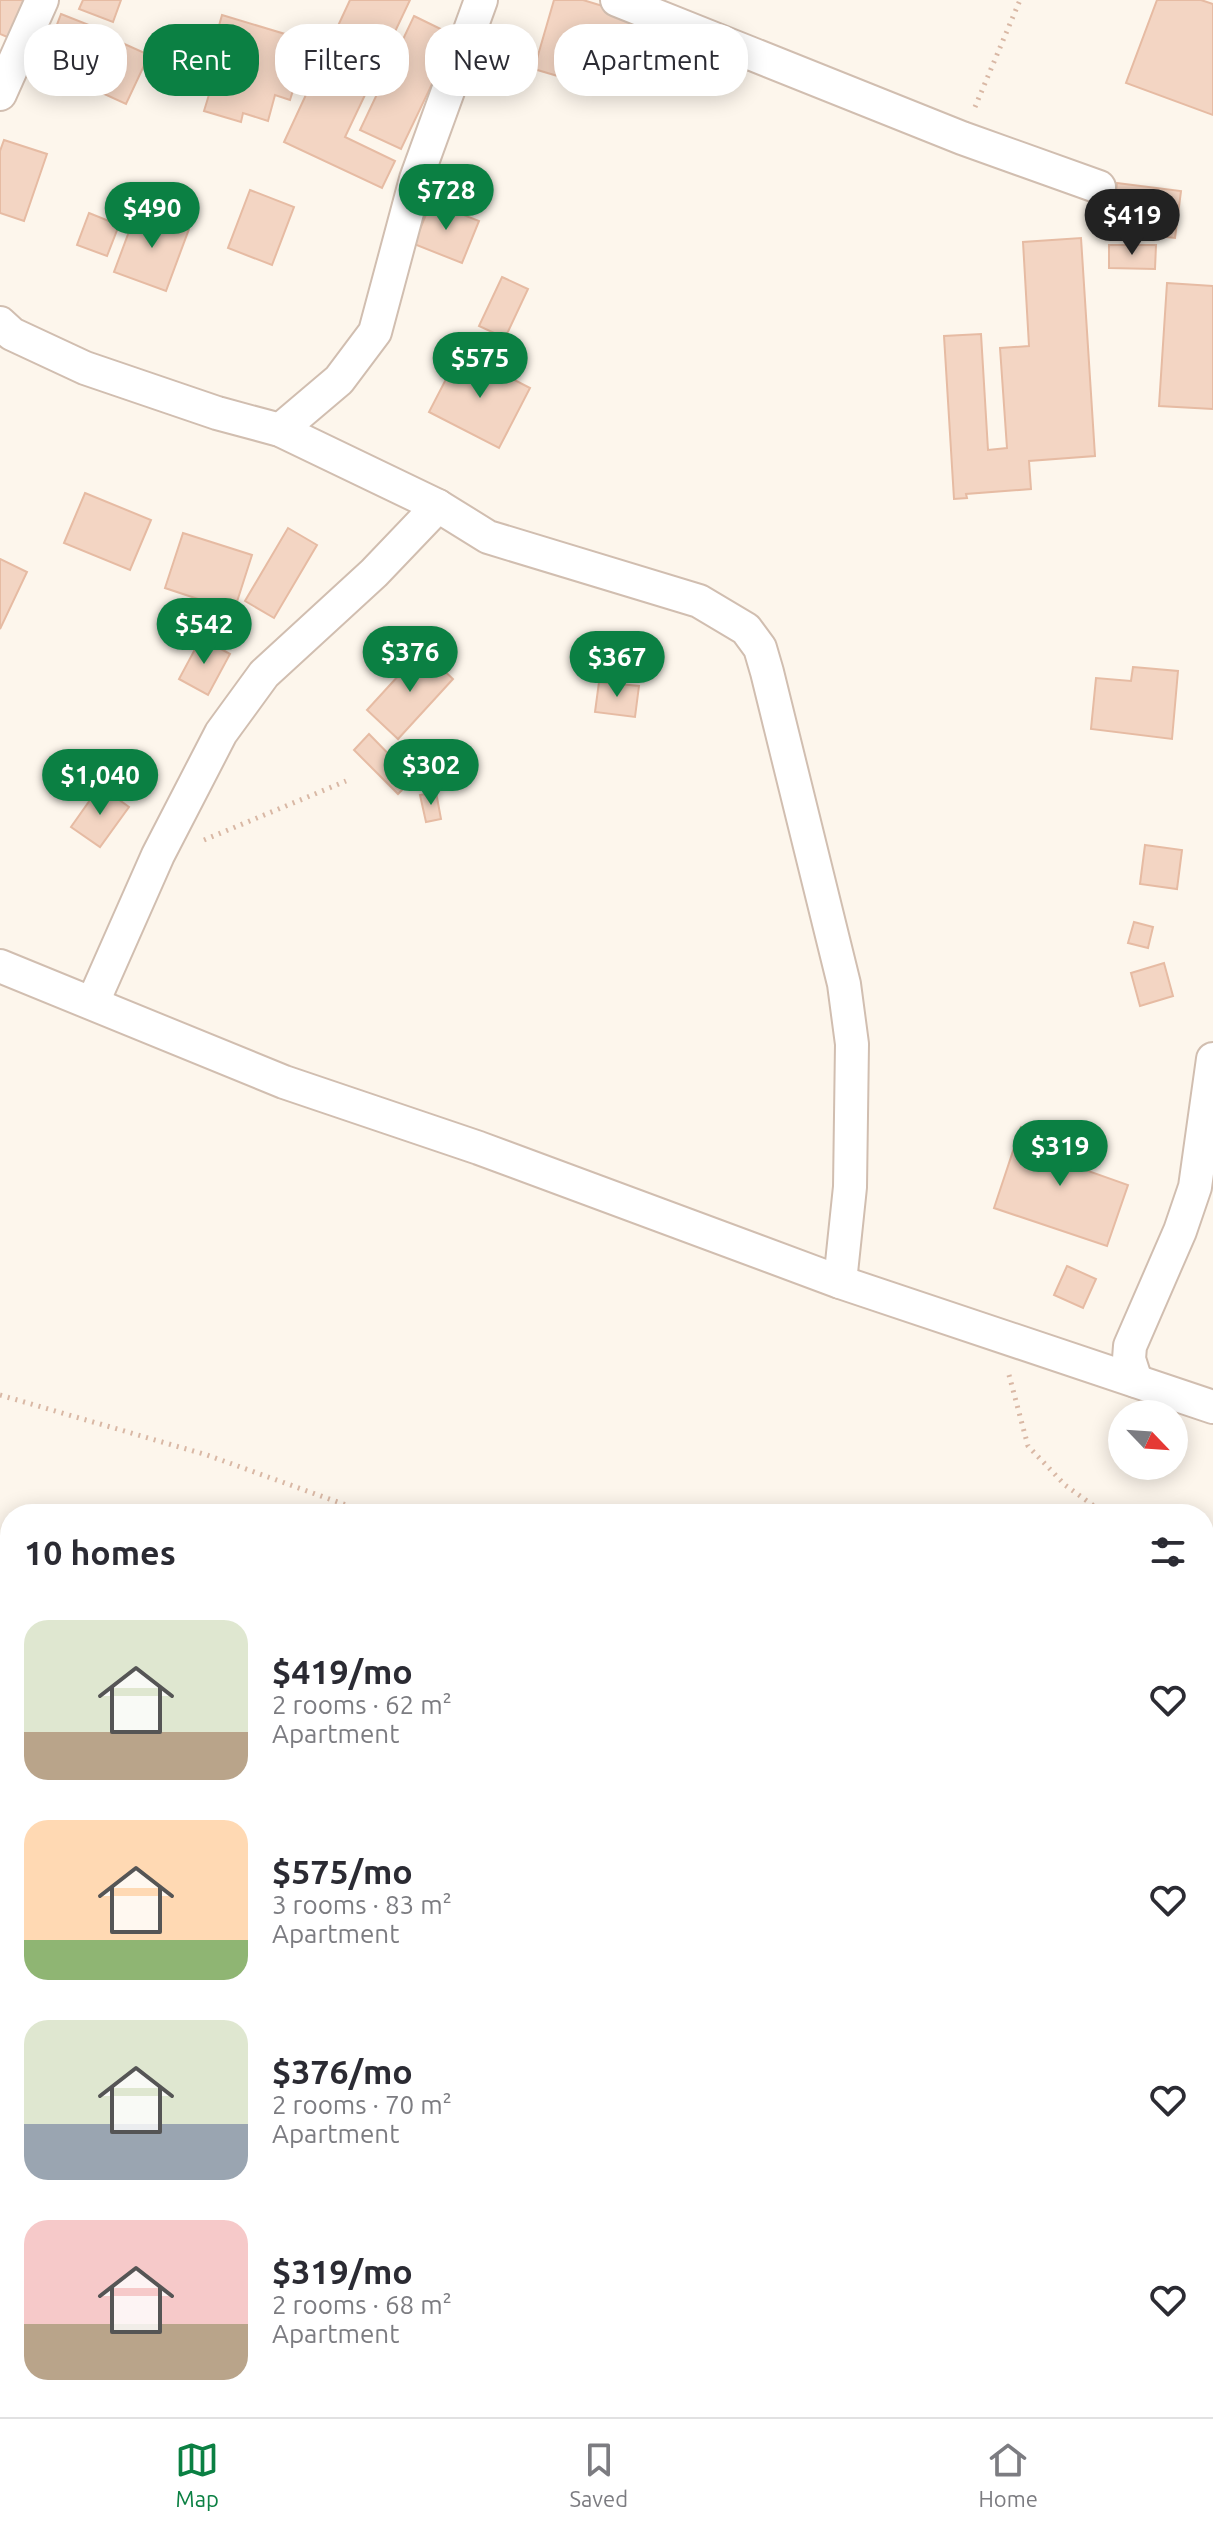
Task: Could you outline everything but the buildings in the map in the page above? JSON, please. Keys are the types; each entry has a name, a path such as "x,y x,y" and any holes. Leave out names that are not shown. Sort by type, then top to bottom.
{"street":[{"path":"0,94 42,0"},
{"path":"280,430 339,380 375,332 416,179 481,0"},
{"path":"617,0 962,138 1099,187"},
{"path":"0,323 12,334 85,368 217,413 280,430 438,506 488,537 699,601 746,629 760,648 844,984 852,1044 854,1108 840,1282"},
{"path":"93,1002 158,855 221,733 264,674 374,573 438,506"},
{"path":"0,966 284,1082 479,1148 840,1282 1213,1407"},
{"path":"1136,1381 1129,1359 1130,1346 1180,1231 1195,1187 1213,1059"}],"path":[{"path":"962,138 1020,0"},
{"path":"158,855 216,836 346,781"},
{"path":"999,1335 1028,1446 1065,1485 1091,1504"},
{"path":"0,1395 207,1455 343,1504"}]}
